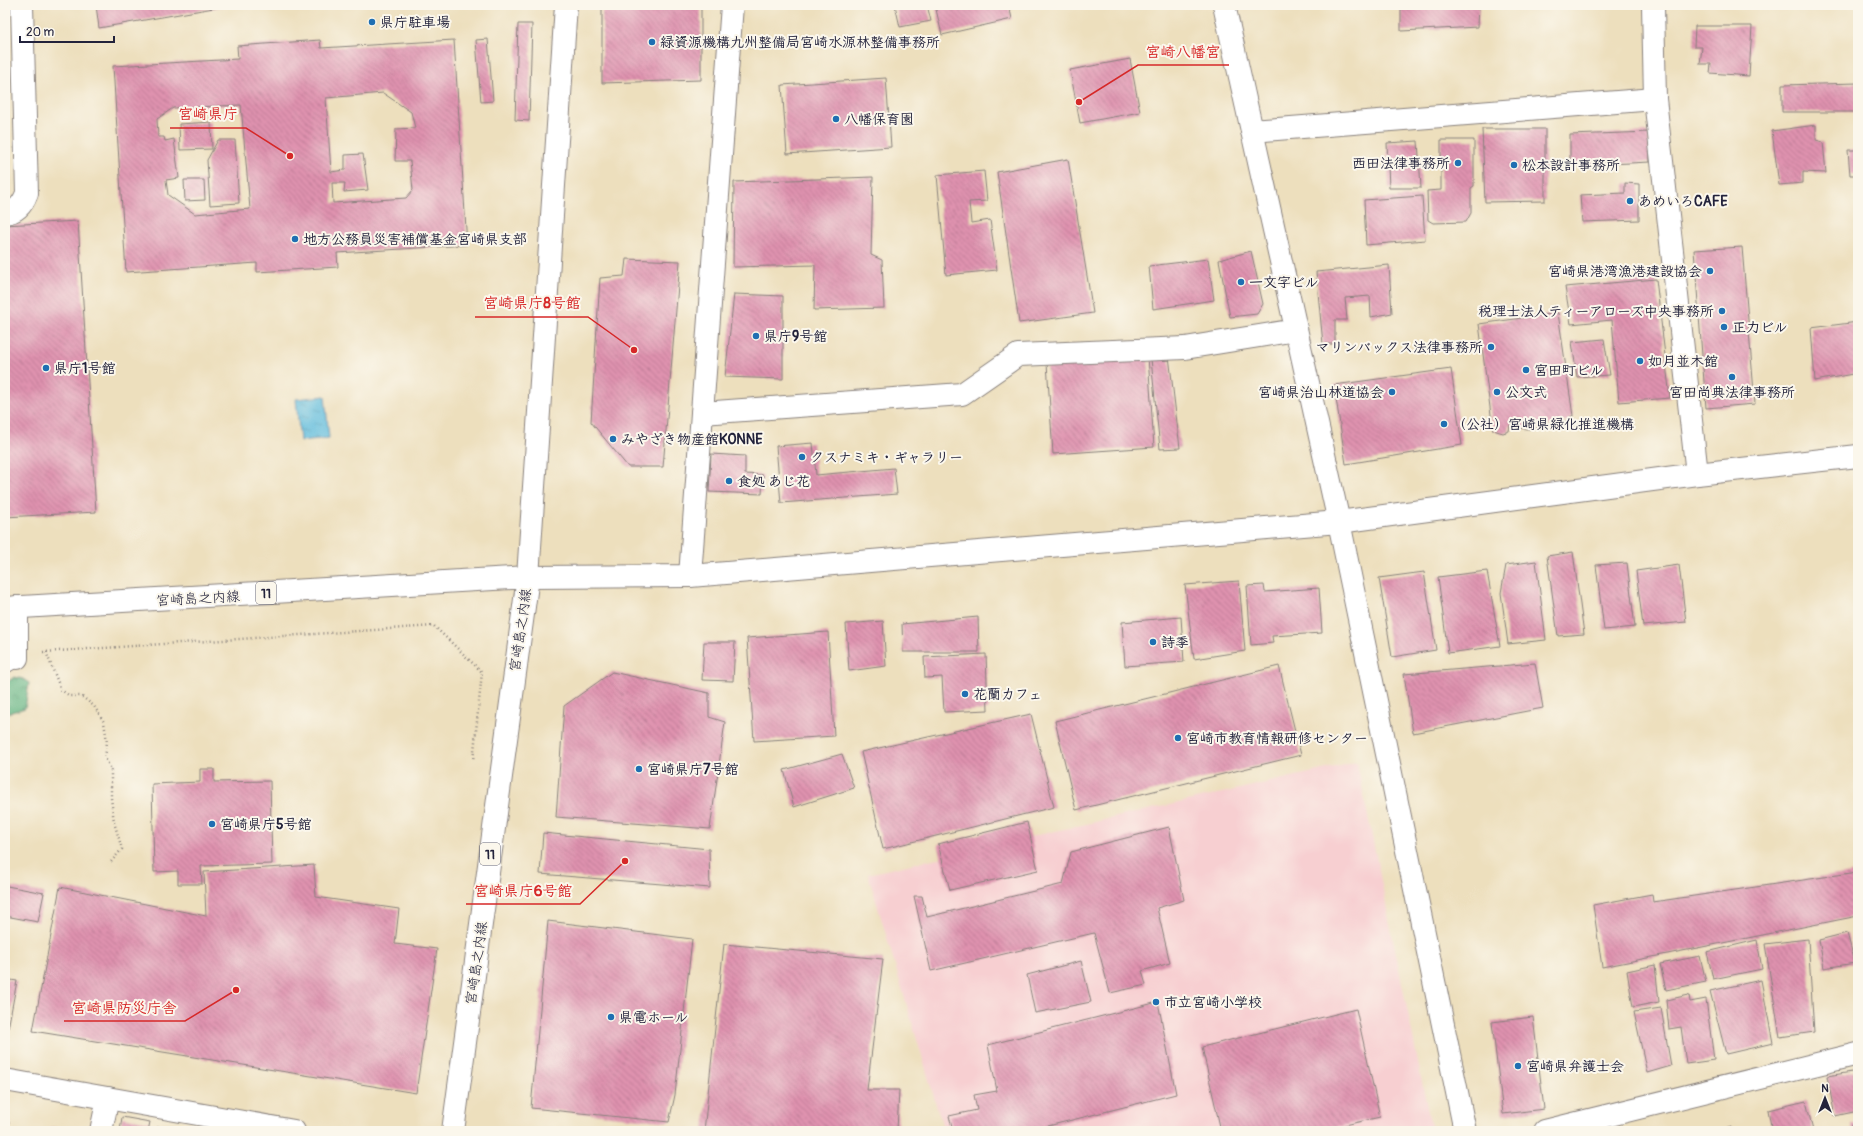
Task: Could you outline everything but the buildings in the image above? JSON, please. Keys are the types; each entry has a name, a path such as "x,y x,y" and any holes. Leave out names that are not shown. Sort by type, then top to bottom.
{"street":[{"path":"5,213 10,213 23,205 27,193 22,5"},
{"path":"566,5 528,577 690,576 1339,522 1697,474 1858,456"},
{"path":"690,576 732,5"},
{"path":"1224,5 1339,522 1465,1131"},
{"path":"1653,5 1655,99 1697,474"},
{"path":"1252,130 1655,99"},
{"path":"702,413 962,394 1018,355 1185,348 1296,330"},
{"name":"宮崎島之内線","path":"11,608 528,577 453,1131"},
{"path":"11,608 13,659"},
{"path":"1545,1131 1858,1054"},
{"path":"5,1080 294,1131"},
{"path":"101,1131 108,1098"}],"path":[{"path":"13,659 46,652 434,626 482,672 473,763"},
{"path":"46,652 61,690 70,696 81,696 94,706 104,722 107,742 105,758 111,769 113,810 122,850 111,862"}],"shaded area":[{"name":"市立宮崎小学校","path":"1357,762 1432,1131 944,1131 868,874"}],"green space":[{"path":"14,677 23,679 29,683 25,708 5,714 5,684"}],"water":[{"path":"325,396 329,438 300,441 296,399"}],"place":[{"name":"県庁駐車場","path":"372,22"},
{"name":"緑資源機構九州整備局宮崎水源林整備事務所","path":"652,42"},
{"name":"宮崎八幡宮","path":"1079,102"},
{"name":"八幡保育園","path":"836,119"},
{"name":"宮崎県庁","path":"290,156"},
{"name":"西田法律事務所","path":"1458,163"},
{"name":"松本設計事務所","path":"1514,165"},
{"name":"あめいろCAFE","path":"1630,201"},
{"name":"地方公務員災害補償基金宮崎県支部","path":"295,239"},
{"name":"宮崎県港湾漁港建設協会","path":"1710,271"},
{"name":"一文字ビル","path":"1241,282"},
{"name":"税理士法人ティーアローズ中央事務所","path":"1722,311"},
{"name":"正力ビル","path":"1724,327"},
{"name":"県庁9号館","path":"756,336"},
{"name":"マリンバックス法律事務所","path":"1491,347"},
{"name":"宮崎県庁8号館","path":"634,350"},
{"name":"如月並木館","path":"1640,361"},
{"name":"県庁1号館","path":"46,368"},
{"name":"宮田町ビル","path":"1526,370"},
{"name":"宮田尚典法律事務所","path":"1732,377"},
{"name":"宮崎県治山林道協会","path":"1392,392"},
{"name":"公文式","path":"1497,392"},
{"name":"（公社）宮崎県緑化推進機構","path":"1444,424"},
{"name":"みやざき物産館KONNE","path":"613,439"},
{"name":"クスナミキ・ギャラリー","path":"802,457"},
{"name":"食処 あじ花","path":"729,481"},
{"name":"詩季","path":"1153,642"},
{"name":"花蘭カフェ","path":"965,694"},
{"name":"宮崎市教育情報研修センター","path":"1178,738"},
{"name":"宮崎県庁7号館","path":"639,769"},
{"name":"宮崎県庁5号館","path":"212,824"},
{"name":"宮崎県庁6号館","path":"625,861"},
{"name":"宮崎県防災庁舎","path":"236,990"},
{"name":"市立宮崎小学校","path":"1156,1002"},
{"name":"県電ホール","path":"611,1017"},
{"name":"宮崎県弁護士会","path":"1518,1066"}]}
